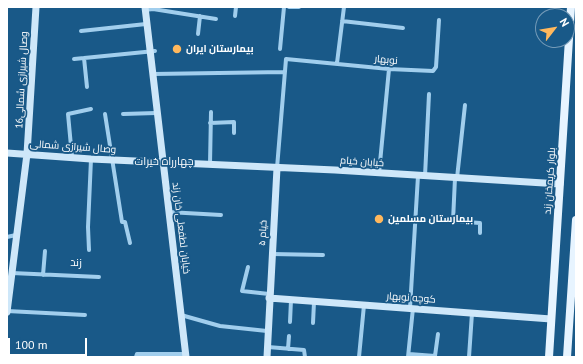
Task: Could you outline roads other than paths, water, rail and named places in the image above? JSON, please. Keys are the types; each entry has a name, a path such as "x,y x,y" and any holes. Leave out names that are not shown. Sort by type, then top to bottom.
{"main road":[{"name":"بلوار کریمخان زند","path":"549,357 571,7"},
{"path":"567,357 572,335 576,220"}],"street":[{"name":"وصال شیرازی شمالی16","path":"7,311 27,154 36,7"},
{"path":"235,16 236,7"},
{"path":"280,49 284,7"},
{"path":"288,7 299,7"},
{"path":"337,63 344,7"},
{"path":"145,9 216,19"},
{"name":"خیابان لطفعلی خان زند","path":"145,9 146,24 152,51 152,74 156,113 186,356"},
{"path":"198,34 200,16"},
{"name":"نوبهار","path":"284,72 286,59 389,69 435,70 439,20"},
{"path":"342,21 403,28"},
{"path":"82,31 146,24"},
{"path":"74,60 152,51"},
{"path":"84,58 87,87"},
{"path":"379,174 389,69"},
{"path":"152,74 284,72 277,168"},
{"path":"430,94 421,176 409,356 435,356 438,334"},
{"path":"465,105 456,178 453,221 480,223 480,233"},
{"path":"72,157 68,114 91,109"},
{"path":"210,164 211,112"},
{"path":"123,114 156,113"},
{"path":"104,114 122,222 124,222 130,243"},
{"path":"210,123 234,122 234,133"},
{"name":"وصال شیرازی شمالی","path":"7,153 162,162"},
{"path":"89,250 88,226 91,159"},
{"name":"خیابان خیام","path":"162,162 560,184"},
{"name":"۵ خیام","path":"267,357 267,331 277,168"},
{"path":"168,212 221,215"},
{"path":"7,236 16,235"},
{"path":"43,275 45,251"},
{"path":"272,254 323,255"},
{"path":"248,267 242,291 269,296"},
{"path":"12,273 99,278"},
{"name":"کوچه نوبهار","path":"269,296 314,302 472,312 551,320"},
{"path":"290,322 292,300"},
{"path":"313,324 314,302"},
{"path":"358,357 364,304"},
{"path":"7,311 85,315"},
{"path":"469,357 472,312"},
{"path":"181,315 220,326 267,331"},
{"path":"288,348 289,336"},
{"path":"268,346 304,350 305,357"},
{"path":"136,357 137,354 186,356"}],"place":[{"name":"بیمارستان ایران","path":"177,49"},
{"name":"بیمارستان مسلمین","path":"379,219"}],"district":[{"name":"چهارراه خیرات","path":"164,162"},
{"name":"زند","path":"76,263"}]}
